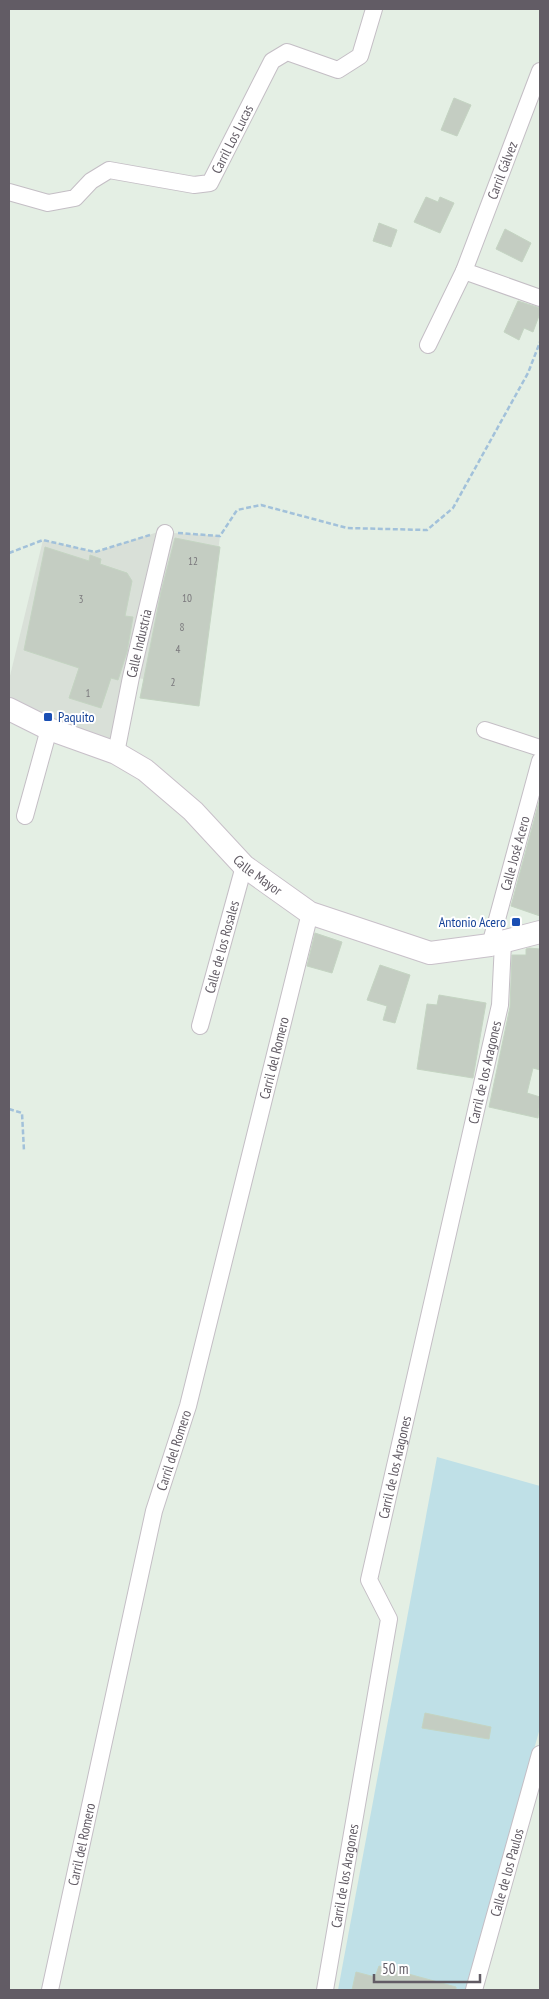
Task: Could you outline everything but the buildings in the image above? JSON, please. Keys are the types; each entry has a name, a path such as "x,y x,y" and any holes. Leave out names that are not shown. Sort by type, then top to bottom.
{"street":[{"name":"Carril Los Lucas","path":"9,192 48,203 75,198 91,180 110,170 194,185 210,183 272,61 288,52 338,70 360,56 374,9"},
{"name":"Carril Gálvez","path":"428,345 464,271 540,70"},
{"path":"464,271 540,298"},
{"name":"Calle Industria","path":"116,753 131,677 165,533"},
{"name":"Calle Mayor","path":"9,709 49,729 116,753 145,770 193,811 244,866 310,913 430,953 496,944 540,932"},
{"path":"24,816 49,729"},
{"path":"485,730 540,748"},
{"name":"Calle José Acero","path":"496,944 540,761"},
{"name":"Calle de los Rosales","path":"200,1026 244,866"},
{"name":"Carril del Romero","path":"50,1990 154,1511 188,1406 310,913"},
{"name":"Carril de los Aragones","path":"325,1990 389,1619 369,1580 500,1005 496,944"},
{"name":"Calle de los Paulos","path":"474,1990 540,1754"}],"path":[{"path":"9,553 42,540 96,552 158,532 220,536 237,510 261,505 347,528 427,530 453,508 528,373 540,342"},
{"path":"9,1110 22,1113 24,1151"}],"shaded area":[{"path":"158,532 220,536 200,688 131,677 116,753 9,709 9,680 43,540 95,552"},
{"path":"437,1457 540,1486 540,1728 466,1990 338,1990"}],"place":[{"name":"Paquito","path":"48,717"},
{"name":"Antonio Acero","path":"516,922"}]}
